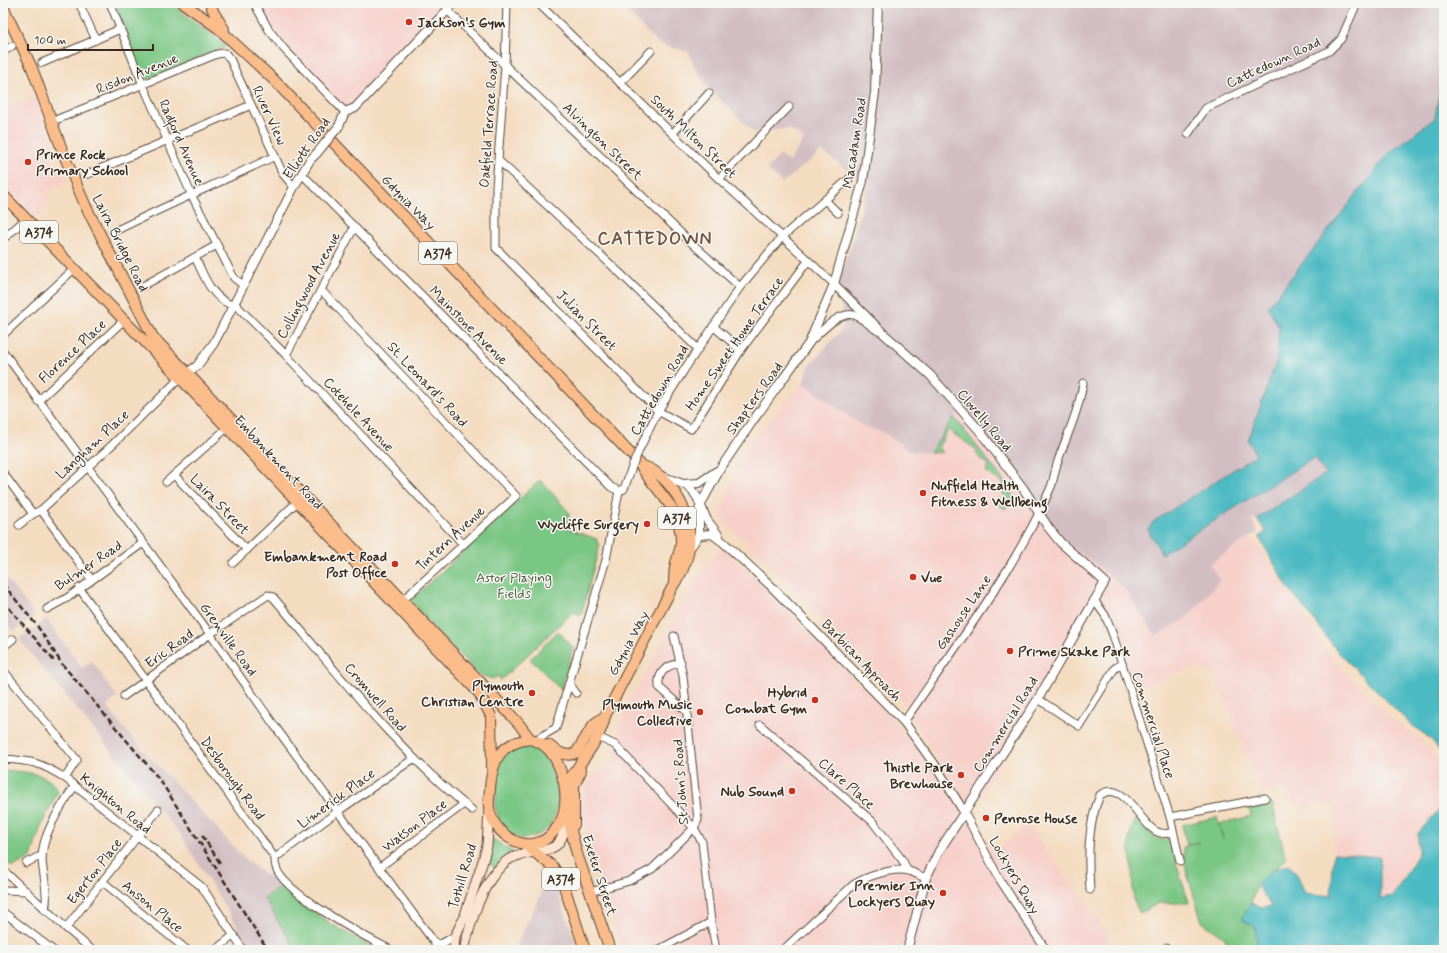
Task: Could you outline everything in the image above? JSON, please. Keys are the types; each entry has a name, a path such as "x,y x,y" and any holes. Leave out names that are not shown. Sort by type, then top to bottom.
{"main road":[{"name":"Laira Bridge Road","path":"8,3 13,25"},
{"name":"Gdynia Way","path":"183,3 235,43 273,79 640,464 658,475 676,495 684,508 690,528 690,548 683,572 674,584 605,716 603,726 598,737 581,760 565,786"},
{"path":"210,3 222,27 235,43"},
{"name":"Laira Bridge Road","path":"3,6 32,68 64,154 86,207 154,338"},
{"name":"Embankment Road","path":"3,195 163,360 184,375 403,600 534,740"},
{"name":"A374","path":"154,338 163,360"},
{"name":"Embankment Road","path":"154,338 227,428 479,693 491,716 492,767"},
{"name":"Gdynia Way","path":"640,464 646,476 670,504 679,526 680,551 674,568 674,584"},
{"name":"Gdynia Way","path":"534,740 546,743 560,753 572,755 579,749 594,724 605,716"},
{"path":"534,740 554,757 565,786 564,811 554,832 548,837 534,844 526,845 519,844 505,834 489,808 492,767 507,746 514,742 534,740"},
{"name":"A374","path":"577,854 573,805 574,786 588,757 588,752"},
{"name":"Tothill Road","path":"454,950 456,936 464,918 487,846 489,808"},
{"name":"Exeter Street","path":"564,811 610,950"},
{"name":"Tothill Road","path":"464,950 481,898 498,871 507,860 553,848 562,838 564,831 564,811"},
{"name":"A374","path":"526,845 537,852 553,867 562,880 585,950"}],"street":[{"name":"Radford Avenue","path":"110,3 143,85 192,196 234,278 242,285"},
{"path":"254,3 269,30 284,49 345,112"},
{"name":"Elliott Road","path":"184,375 197,366 208,352 234,305 242,285 294,187 310,160 339,126 345,112 355,108 454,3"},
{"name":"Oakfield Terrace Road","path":"496,248 498,160 508,3"},
{"name":"South Milton Street","path":"538,3 719,179 834,284"},
{"name":"Macadam Road","path":"834,284 863,181 875,92 878,3"},
{"name":"Cattedown Road","path":"1188,134 1206,108 1329,51 1341,38 1357,3"},
{"path":"80,5 96,40"},
{"name":"Alvington Street","path":"448,11 684,236 740,287"},
{"path":"42,63 120,29"},
{"path":"3,52 12,46"},
{"path":"620,83 651,51"},
{"name":"Risdon Avenue","path":"58,119 217,54 225,53"},
{"name":"River View","path":"225,53 230,59 283,174 294,187"},
{"path":"673,133 709,93"},
{"path":"88,174 251,105"},
{"path":"719,179 789,108"},
{"path":"113,232 275,156"},
{"path":"498,160 622,275 697,348"},
{"name":"Mainstone Avenue","path":"302,174 610,487 619,491"},
{"name":"Cattedown Road","path":"534,740 556,728 606,560 619,491 624,489 629,473 658,411 697,348 740,287 782,237 849,179"},
{"path":"825,200 838,213"},
{"path":"3,239 26,218"},
{"name":"Collingwood Avenue","path":"286,355 354,228"},
{"path":"141,287 217,245"},
{"name":"Julian Street","path":"496,248 658,411"},
{"name":"Cotehele Avenue","path":"195,258 212,292 223,302 234,305 286,355 463,544"},
{"name":"Home Sweet Home Terrace","path":"658,411 690,429 741,350 808,261"},
{"path":"3,335 74,268"},
{"name":"Clovelly Road","path":"834,284 884,334 930,375 979,430 1023,488 1038,513 1060,542 1105,582"},
{"name":"Shapters Road","path":"809,343 834,284"},
{"name":"St. Leonard's Road","path":"321,290 516,496"},
{"name":"Shapters Road","path":"699,535 701,505 720,469 809,343 835,320 845,316 854,315 884,334"},
{"name":"Florence Place","path":"38,401 124,320"},
{"path":"713,326 741,350"},
{"name":"Grenville Road","path":"3,351 38,401 210,634 337,812 380,867 434,942 437,950"},
{"name":"Langham Place","path":"19,525 33,514 41,510 113,444 184,375"},
{"name":"Gashouse Lane","path":"904,722 1009,567 1038,513 1051,486 1058,461 1080,402 1083,383"},
{"path":"166,482 227,428"},
{"name":"Shapters Road","path":"683,484 698,482 720,469"},
{"path":"3,472 33,514"},
{"name":"Laira Street","path":"174,475 247,550"},
{"name":"Barbican Approach","path":"658,475 683,484 694,493 707,520 723,542"},
{"name":"Tintern Avenue","path":"403,600 516,496"},
{"path":"233,563 297,502"},
{"path":"41,510 91,580"},
{"name":"Barbican Approach","path":"699,535 712,534 723,542 769,584 904,722 935,765 964,812"},
{"path":"690,548 699,535"},
{"name":"Bulmer Road","path":"47,609 143,543"},
{"name":"Commercial Road","path":"907,950 926,878 939,851 1038,700 1105,582"},
{"name":"Desborough Road","path":"79,588 275,858 276,868 281,876 315,905 357,933 391,950"},
{"name":"Eric Road","path":"124,696 210,634 268,595"},
{"name":"Cromwell Road","path":"268,595 273,598 413,759 472,810"},
{"name":"Commercial Place","path":"1094,600 1105,615 1114,635 1170,817 1180,861"},
{"name":"St John's Road","path":"674,636 681,662 687,712 698,820 694,828 702,842 711,922 716,950"},
{"path":"3,646 13,639"},
{"path":"681,662 666,667 660,672 658,680 659,687 687,712"},
{"path":"1038,700 1079,726 1115,668 1122,664"},
{"name":"Knighton Road","path":"3,670 78,760 65,778 74,787 202,887 243,950"},
{"path":"569,683 576,693"},
{"name":"Clare Place","path":"760,725 872,821 903,861 907,870"},
{"path":"590,892 629,881 652,869 694,828 615,745 598,737"},
{"path":"3,759 31,760 45,766 65,778"},
{"name":"Limerick Place","path":"275,858 337,812 413,759"},
{"path":"45,910 48,901 42,858 48,831 74,787"},
{"path":"1090,890 1088,858 1090,828 1095,805 1100,795 1104,792 1112,791 1127,799 1157,832 1173,832"},
{"path":"1170,817 1265,798"},
{"name":"Watson Place","path":"380,867 464,804"},
{"name":"Egerton Place","path":"66,928 158,810"},
{"name":"Lockyers Quay","path":"964,812 1000,880 1046,950"},
{"path":"26,863 38,857 42,858"},
{"path":"3,870 45,910 92,950"},
{"path":"783,950 853,885 863,879 876,875 907,870 926,878"},
{"name":"Anson Place","path":"103,882 187,950"},
{"path":"4,891 26,891"},
{"path":"3,912 53,950"},
{"path":"658,950 711,922"},
{"path":"215,950 234,936"},
{"path":"434,942 441,944 456,936"}],"shaded area":[{"path":"259,3 449,3 353,117 286,44 267,18"},
{"path":"619,3 1444,3 1444,63 1435,118 1388,154 1279,326 1277,360 1248,440 1256,455 1153,522 1148,530 1163,554 1315,456 1325,474 1257,519 1251,519 1258,532 1209,564 1220,580 1187,618 1156,636 1126,591 1111,576 1076,550 1045,521 963,405 930,453 912,452 883,432 864,427 803,383 809,366 844,327 838,280 851,246 869,181 864,178 863,181 822,151 782,183 767,169 780,155 789,162 804,139 790,129 758,131 756,133 752,131 709,88 694,66 689,52 658,44"},
{"name":"Prince Rock Primary School","path":"37,98 57,155 52,157 56,168 60,166 66,183 45,192 50,201 44,203 47,207 36,219 3,190 3,113 17,99 22,103"},
{"path":"803,383 864,426 883,432 912,452 930,453 963,405 1025,483 1045,521 1076,550 1111,576 1126,591 1156,636 1187,618 1220,580 1209,564 1249,537 1256,543 1333,659 1386,714 1422,741 1444,767 1444,802 1418,831 1415,852 1393,896 1379,898 1380,857 1334,853 1335,806 1291,803 1286,788 1262,795 1214,674 1193,667 1135,689 1100,595 970,813 993,853 1027,825 1099,920 1114,950 621,950 578,802 592,777 615,758 618,730 625,711 699,575 724,546 892,717 967,810 901,700 850,646 719,516 746,447"},
{"path":"3,574 35,615 14,632 3,620"},
{"path":"46,619 82,668 92,661 117,697 107,707 133,739 247,861 281,886 264,898 296,950 252,950 180,834 19,639"},
{"path":"548,875 555,886 576,943 553,950 514,950 540,897"}],"green space":[{"path":"115,3 170,3 227,46 144,81"},
{"path":"954,417 1017,500 1008,505 1005,509 996,503 1000,498 1006,502 1009,498 1003,494 1003,483 986,472 989,464 981,460 976,453 977,450 948,430 938,448 943,452 930,453"},
{"name":"Astor Playing Fields","path":"540,480 569,512 568,529 597,539 597,543 600,544 581,615 573,612 501,680 497,676 493,679 479,675 409,602"},
{"path":"558,631 573,648 561,690 530,659"},
{"path":"521,745 533,746 548,761 553,772 558,794 554,816 547,829 540,834 522,839 506,831 500,822 495,807 498,774 502,757 509,750"},
{"path":"3,770 27,772 41,776 54,784 58,791 41,826 31,857 13,867 3,862"},
{"path":"1272,803 1286,859 1257,885 1251,903 1241,919 1255,927 1258,950 1228,950 1225,938 1202,922 1186,870 1183,847 1200,842 1187,845 1182,825 1217,817 1223,839 1219,824 1251,816 1249,806"},
{"path":"1137,818 1157,839 1169,840 1189,903 1159,903 1140,913 1134,897 1129,843 1131,831"},
{"path":"493,839 513,852 508,853 496,868 488,863"},
{"path":"281,886 331,924 377,950 296,950 264,898"}],"water":[{"path":"1444,63 1444,757 1431,739 1409,723 1339,653 1287,586 1259,537 1266,532 1257,519 1325,474 1315,457 1162,554 1148,530 1153,522 1256,455 1248,440 1277,360 1279,327 1268,307 1388,154 1435,118"},
{"path":"1444,804 1444,950 1258,950 1255,927 1241,919 1251,903 1261,908 1271,906 1257,885 1273,869 1289,865 1298,876 1305,893 1331,896 1334,853 1380,857 1380,898 1393,896 1418,854 1418,833"}],"railway":[{"path":"3,584 38,627 62,664 160,780 268,950"},
{"path":"3,601 55,662"},
{"path":"202,835 220,863"}],"place":[{"name":"Jackson's Gym","path":"409,22"},
{"name":"Prince Rock Primary School","path":"28,162"},
{"name":"Nuffield Health Fitness & Wellbeing","path":"923,493"},
{"name":"Wycliffe Surgery","path":"647,524"},
{"name":"Embankment Road Post Office","path":"395,564"},
{"name":"Vue","path":"913,577"},
{"name":"Prime Skake Park","path":"1010,651"},
{"name":"Plymouth Christian Centre","path":"532,693"},
{"name":"Hybrid Combat Gym","path":"815,700"},
{"name":"Plymouth Music Collective","path":"700,712"},
{"name":"Thistle Park Brewhouse","path":"961,775"},
{"name":"Nub Sound","path":"792,791"},
{"name":"Penrose House","path":"986,818"},
{"name":"Premier Inn Lockyers Quay","path":"943,893"}],"district":[{"name":"CATTEDOWN","path":"655,238"}]}
